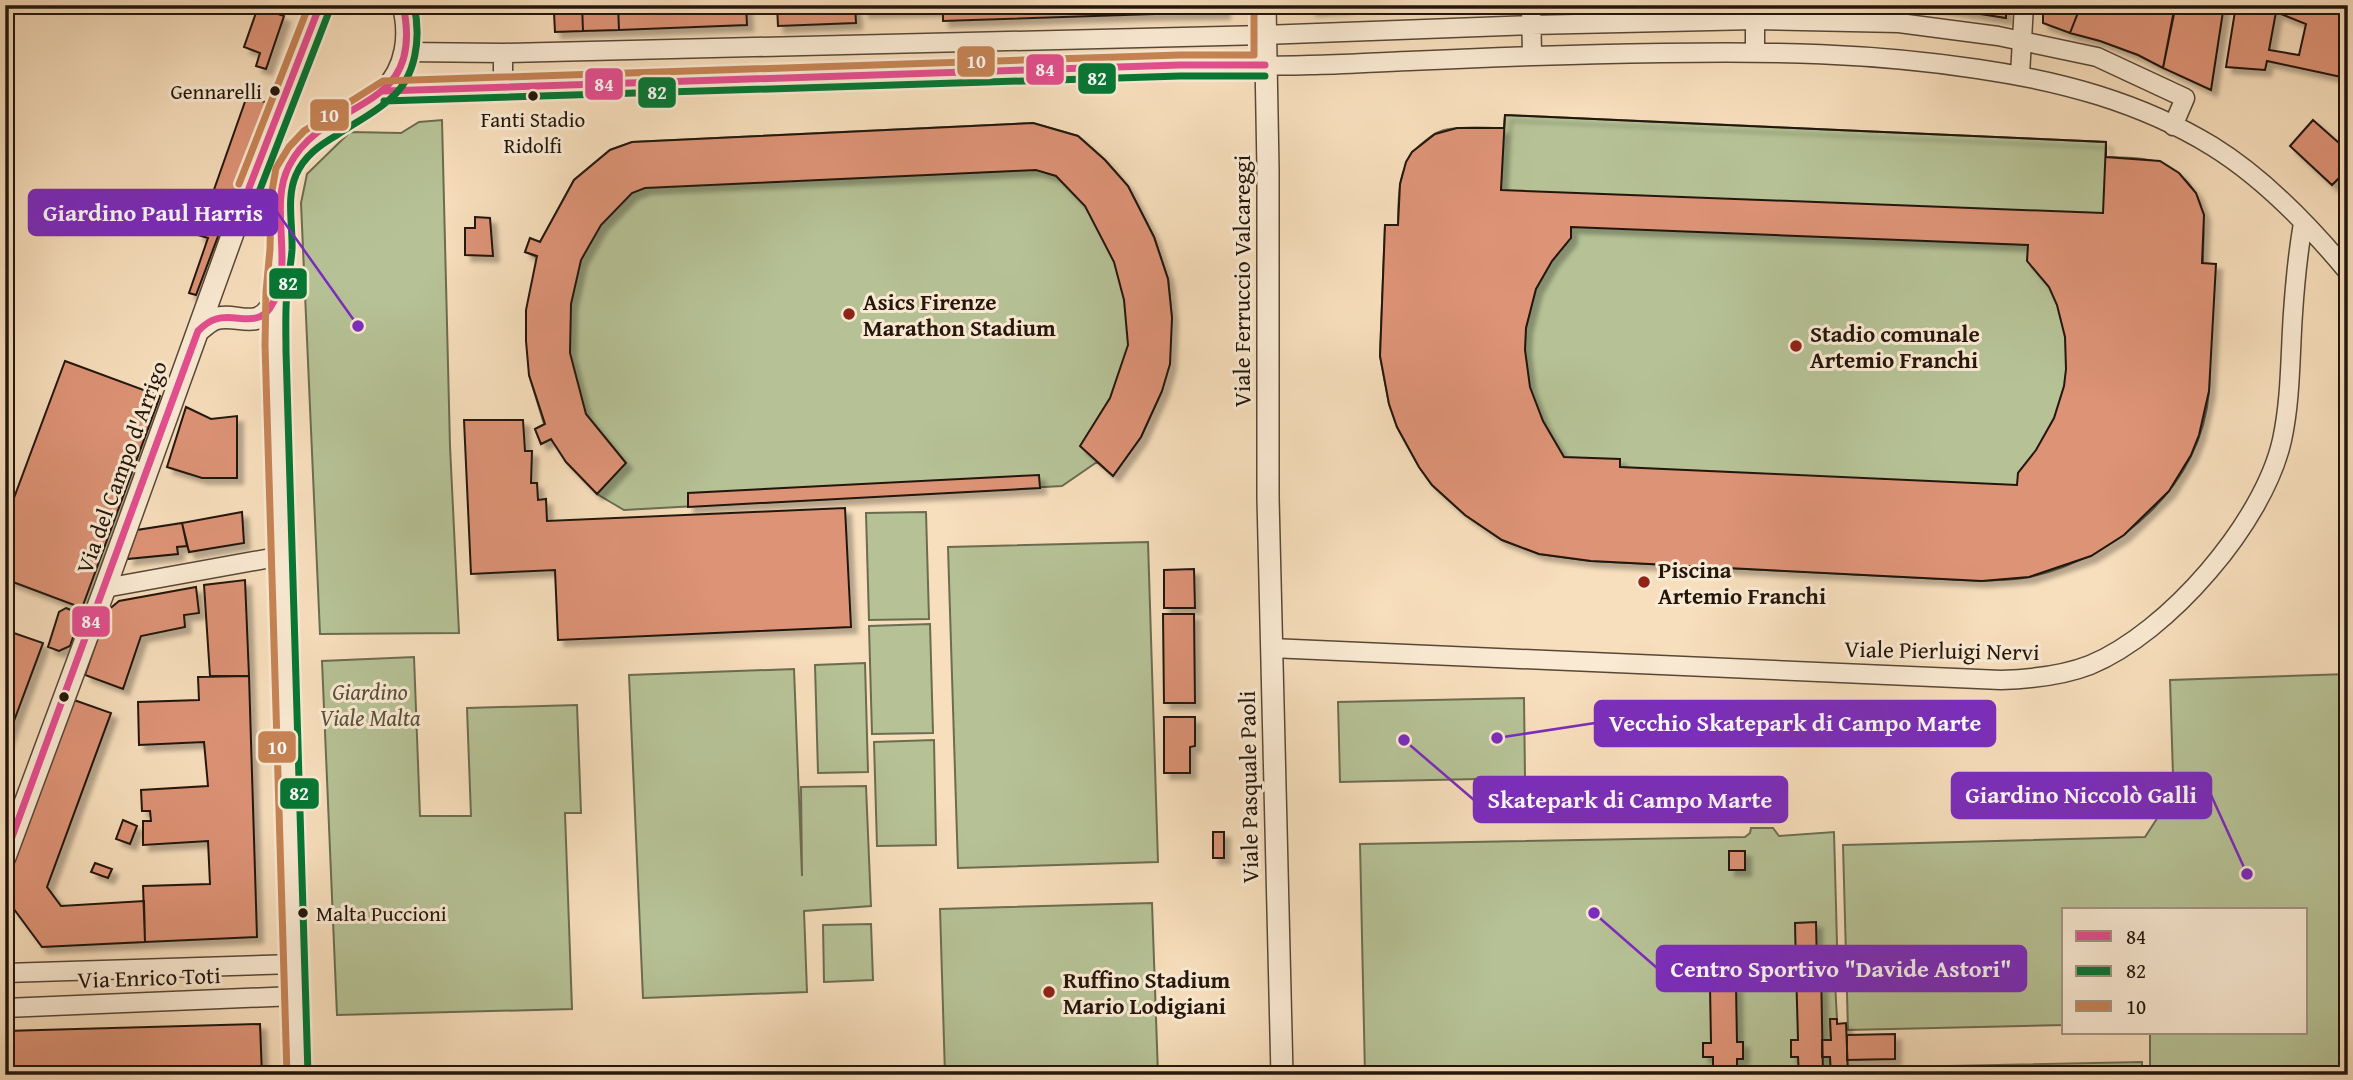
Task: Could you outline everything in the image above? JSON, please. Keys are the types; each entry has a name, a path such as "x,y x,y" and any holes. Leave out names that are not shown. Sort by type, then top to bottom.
{"street":[{"name":"Via del Campo d'Arrigo","path":"5,857 250,186 320,5"},
{"path":"298,1075 275,345 276,292 281,250 281,198 283,182 296,153 323,129 384,91 397,75 405,52 407,23 403,5"},
{"name":"Viale Ferruccio Valcareggi","path":"1265,5 1268,498"},
{"path":"1265,35 1280,5"},
{"path":"1531,5 1532,55"},
{"path":"2020,75 2024,5"},
{"path":"2343,5 2348,8"},
{"path":"405,52 503,53 1265,35 1755,13 1899,23 2023,40 2097,57 2185,98 2173,126"},
{"path":"1755,13 1755,51"},
{"path":"766,47 766,78"},
{"path":"384,91 1167,65 1307,66 1532,55 1755,51 1929,61 2020,75 2087,91 2148,114 2211,145 2278,197 2348,272"},
{"path":"503,53 503,87"},
{"name":"Viale Pierluigi Nervi","path":"1271,648 2001,680 2060,674 2088,666 2132,642 2167,613 2222,554 2253,510 2264,488 2278,452 2284,426 2303,223"},
{"path":"216,282 220,304 227,313 242,320 265,313 276,292"},
{"path":"198,331 216,318 242,320 267,330 275,345"},
{"name":"Viale Pasquale Paoli","path":"1268,498 1282,1075"},
{"path":"105,589 282,556"},
{"name":"Via Enrico Toti","path":"5,973 295,964"},
{"name":"Via Enrico Toti","path":"5,1008 295,996"}],"green space":[{"name":"Stadio comunale Artemio Franchi","path":"1505,115 2106,142 2106,157 2161,163 2188,183 2199,201 2203,219 2209,391 2203,425 2190,457 2172,486 2150,512 2123,534 2094,553 2063,567 2018,579 1982,581 1591,561 1539,554 1502,540 1465,515 1432,485 1419,467 1397,427 1389,404 1380,356 1385,225 1398,225 1399,190 1409,158 1425,141 1439,132 1463,128 1504,128"},
{"path":"442,120 450,446 459,633 320,634 301,203 307,174 350,132 401,133 419,122"},
{"name":"Asics Firenze Marathon Stadium","path":"1033,123 1078,136 1105,160 1128,186 1154,237 1168,279 1172,318 1162,391 1141,437 1113,476 1097,462 1062,486 624,510 597,494 551,439 541,444 535,429 544,424 529,375 537,257 525,252 530,238 540,242 574,180 610,150 632,142"},
{"path":"926,512 929,619 869,620 866,513"},
{"path":"1148,542 1158,862 958,868 948,547"},
{"path":"930,624 933,733 872,734 869,626"},
{"name":"Giardino Viale Malta","path":"414,657 420,816 471,816 467,708 577,705 581,813 565,813 572,1009 337,1015 322,661"},
{"path":"865,663 868,772 818,773 815,665"},
{"path":"794,669 802,876 801,787 866,786 871,906 804,911 807,992 643,998 629,675"},
{"path":"2348,674 2348,1075 2150,1075 2150,1034 2308,1034 2308,908 2062,908 2062,1025 1848,1030 1843,845 2145,837 2160,810 2174,807 2170,680"},
{"path":"1524,698 1525,778 1340,782 1338,702"},
{"path":"934,740 936,845 877,846 874,742"},
{"path":"1751,828 1773,828 1779,836 1834,832 1837,1019 1830,1019 1831,1040 1822,1040 1830,1057 1831,1075 1365,1075 1360,844 1745,837"},
{"name":"Ruffino Stadium Mario Lodigiani","path":"1152,903 1158,1075 945,1075 940,909"},
{"path":"871,924 873,980 824,982 823,925"},
{"path":"2142,1062 2142,1075 1850,1075 1850,1068"}],"building":[{"path":"573,5 582,5 583,31 555,32 554,13 573,12"},
{"path":"582,5 618,5 619,30 583,31"},
{"path":"618,5 746,5 747,25 619,30"},
{"path":"777,5 855,5 856,23 778,26"},
{"path":"862,5 1154,5 1154,14 943,21 943,10 863,12"},
{"path":"1154,5 1224,5 1224,13 1154,14"},
{"path":"1310,5 1346,5 1346,7 1310,10"},
{"path":"1929,5 2006,5 2006,18 1929,6"},
{"path":"2043,5 2081,5 2070,33 2043,23"},
{"path":"2081,5 2145,5 2174,14 2163,68 2138,55 2070,33"},
{"path":"2175,5 2224,5 2211,90 2163,68"},
{"path":"2236,5 2325,5 2348,17 2346,78 2267,61 2265,70 2226,67","holes":["2276,12 2306,24 2299,55 2269,50"]},
{"path":"258,7 284,16 266,69 256,66 260,53 244,47"},
{"path":"247,96 268,103 196,295 189,293 208,238 198,235"},
{"name":"Stadio comunale Artemio Franchi","path":"1505,115 2106,142 2106,157 2160,161 2179,173 2196,193 2204,215 2202,263 2216,264 2209,391 2199,435 2191,455 2169,491 2124,535 2091,556 2029,577 1982,581 1591,561 1539,554 1502,540 1465,515 1432,485 1419,467 1397,427 1389,404 1380,356 1385,225 1398,225 1400,184 1406,162 1412,152 1435,134 1457,128 1504,128","holes":["1571,227 2028,245 2027,261 2049,287 2057,305 2065,337 2066,369 2064,386 2054,418 2036,450 2018,473 2017,485 1620,467 1620,459 1564,457 1543,421 1530,387 1525,350 1526,328 1536,289 1552,261 1571,238"]},
{"path":"1505,115 2106,142 2103,213 1501,190"},
{"path":"2313,120 2348,151 2348,160 2339,169 2344,173 2332,185 2290,146"},
{"path":"1033,123 1078,136 1105,160 1128,186 1154,237 1168,279 1172,318 1170,364 1162,391 1141,437 1113,476 1080,446 1110,398 1128,345 1124,300 1114,262 1085,206 1056,176 1036,170 645,188 632,193 601,225 581,260 571,304 570,353 586,414 626,463 597,494 566,462 551,439 541,444 535,429 545,424 529,375 526,341 526,310 537,256 525,252 530,238 540,242 574,180 610,150 632,142"},
{"path":"475,217 490,218 493,256 465,255 465,228 475,228"},
{"path":"65,361 160,396 82,608 5,579 5,522"},
{"path":"186,407 211,419 237,416 237,478 202,478 167,467"},
{"path":"464,420 523,420 525,451 532,451 531,483 537,483 538,500 546,499 547,521 845,508 851,627 558,640 555,570 471,574"},
{"path":"1039,475 1040,488 688,507 688,493"},
{"path":"242,512 244,543 189,552 182,523"},
{"path":"182,523 187,546 177,547 178,554 127,559 137,530"},
{"path":"1194,569 1195,608 1164,608 1164,570"},
{"path":"245,580 249,676 210,676 204,585"},
{"path":"196,587 199,613 184,615 185,627 141,636 123,689 85,675 107,611 119,601"},
{"path":"66,608 76,612 79,620 70,646 59,651 48,647 59,612"},
{"path":"1163,614 1194,614 1195,703 1164,703"},
{"path":"5,630 43,643 5,745"},
{"path":"249,676 257,937 145,942 143,886 210,884 208,841 143,845 143,821 151,821 150,811 142,811 141,790 208,786 204,742 139,745 138,702 199,700 198,677"},
{"path":"74,700 111,713 47,887 61,906 144,901 145,942 42,947 5,897 5,885"},
{"path":"1164,717 1195,717 1195,746 1190,747 1190,773 1164,773"},
{"path":"123,820 137,826 130,844 116,839"},
{"path":"1213,832 1224,832 1224,858 1213,858"},
{"path":"1729,851 1745,851 1745,870 1729,870"},
{"path":"95,863 112,869 108,878 91,872"},
{"path":"1816,922 1817,967 1796,967 1795,923"},
{"path":"1796,967 1821,967 1823,1075 1799,1075 1798,1057 1791,1057 1791,1040 1798,1040"},
{"path":"1710,986 1736,986 1737,1042 1743,1042 1743,1059 1737,1059 1737,1075 1713,1075 1713,1057 1703,1057 1703,1043 1711,1043"},
{"path":"1830,1019 1837,1019 1837,1024 1846,1023 1848,1074 1831,1074 1830,1057 1822,1057 1822,1040 1831,1040"},
{"path":"260,1024 262,1075 217,1075 214,1071 5,1075 5,1031"},
{"path":"1895,1034 1895,1059 1847,1060 1847,1035"}],"transit line":[{"name":"10","path":"239,184 309,5"},
{"name":"84","path":"249,188 320,5"},
{"name":"84","path":"5,856 198,331 216,319 252,319 270,308 278,292 281,275 281,200 289,166 305,143 387,86 400,67 406,41 403,5"},
{"name":"82","path":"308,1075 286,351 286,299 292,250 291,193 299,168 313,152 384,104 406,80 417,43 414,5"},
{"name":"10","path":"287,1075 265,345 271,197 276,168 289,147 304,131 383,81 1180,55 1254,55 1254,5"},
{"name":"82","path":"259,192 330,9"},
{"name":"84","path":"384,91 1180,65 1265,65"},
{"name":"82","path":"384,101 1180,76 1265,76"}],"place":[{"name":"Gennarelli","path":"275,91"},
{"name":"Fanti Stadio Ridolfi","path":"533,96"},
{"name":"Asics Firenze Marathon Stadium","path":"849,314"},
{"name":"Giardino Paul Harris","path":"358,326"},
{"name":"Stadio comunale Artemio Franchi","path":"1796,346"},
{"name":"Piscina Artemio Franchi","path":"1644,582"},
{"name":"Vecchio Skatepark di Campo Marte","path":"1497,738"},
{"name":"Skatepark di Campo Marte","path":"1404,740"},
{"name":"Giardino Niccolò Galli","path":"2247,874"},
{"name":"Malta Puccioni","path":"303,913"},
{"name":"Centro Sportivo \"Davide Astori\"","path":"1594,913"},
{"name":"Ruffino Stadium Mario Lodigiani","path":"1049,992"}]}
